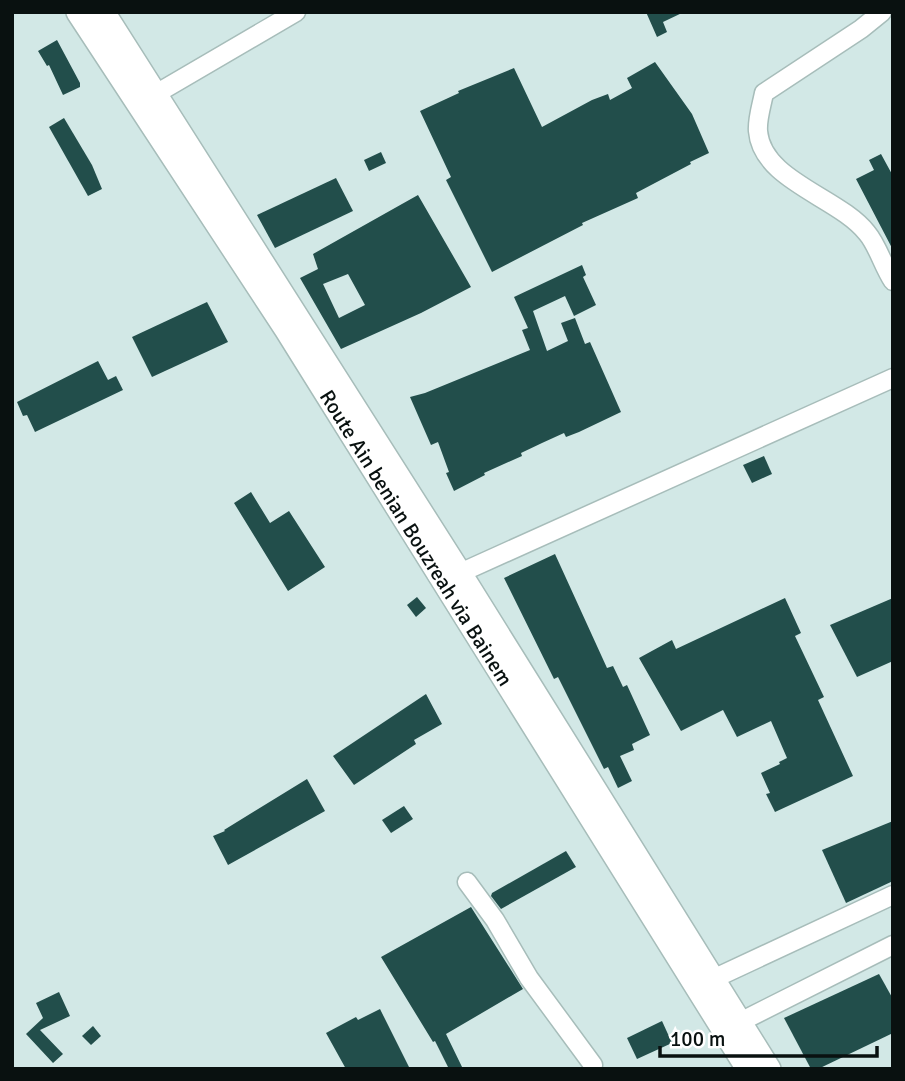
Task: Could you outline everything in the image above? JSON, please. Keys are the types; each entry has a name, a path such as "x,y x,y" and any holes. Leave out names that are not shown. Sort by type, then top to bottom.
{"main road":[{"name":"Route Ain benian Bouzreah via Bainem","path":"78,12 293,341 748,1069"},
{"name":"Route Ain benian Bouzreah via Bainem","path":"103,12 460,573 769,1069"}],"street":[{"path":"154,94 296,12"},
{"path":"881,12 861,29 764,93 757,129 762,148 785,174 867,232 893,281"},
{"path":"460,573 893,378"},
{"path":"467,882 495,920 529,978 593,1065 592,1069"},
{"path":"713,979 893,895"},
{"path":"740,1022 893,945"}],"building":[{"path":"646,12 684,12 663,22 667,32 657,37"},
{"path":"57,40 80,83 80,87 63,95 49,65 47,66 38,51"},
{"path":"655,62 692,114 709,153 636,193 638,198 582,223 583,225 492,272 446,180 451,177 420,111 459,93 458,91 514,68 542,127 592,100 608,94 610,100 632,88 627,78"},
{"path":"64,118 92,165 102,189 88,196 49,127"},
{"path":"381,152 386,163 369,171 364,160"},
{"path":"881,154 893,176 893,250 856,179 874,170 869,160"},
{"path":"336,178 353,211 275,248 257,215"},
{"path":"418,195 471,287 341,349 300,278 318,269 313,254","holes":["348,274 365,305 339,318 323,284"]},
{"path":"582,265 586,275 583,277 596,305 574,316 565,296 533,311 547,351 568,341 561,323 575,318 585,344 590,342 621,412 579,432 566,437 564,433 542,443 454,491 438,442 431,445 410,397 530,350 522,330 528,328 514,297"},
{"path":"207,302 228,342 152,377 132,337"},
{"path":"98,361 108,380 116,376 123,390 35,432 17,402"},
{"path":"764,456 772,474 752,483 743,465"},
{"path":"251,492 270,523 289,511 325,567 288,591 234,503"},
{"path":"555,554 607,668 613,666 623,687 627,685 650,735 632,744 634,750 620,756 632,781 618,788 608,767 604,769 558,677 554,679 504,578"},
{"path":"417,597 426,608 416,617 407,605"},
{"path":"785,598 801,633 795,636 824,697 818,700 853,776 775,812 766,794 770,793 761,773 787,758 771,721 737,737 723,710 681,731 639,658 672,640 676,649"},
{"path":"893,598 893,661 857,677 830,625"},
{"path":"426,694 442,724 414,740 416,744 354,785 333,756"},
{"path":"307,779 325,811 228,865 213,836"},
{"path":"404,806 413,819 391,833 382,820"},
{"path":"893,821 893,881 846,903 822,850"},
{"path":"566,851 576,867 501,909 491,896 492,893"},
{"path":"471,907 523,989 446,1034 463,1069 449,1069 435,1041 433,1042 381,957"},
{"path":"879,974 893,999 893,1033 818,1069 811,1069 784,1018"},
{"path":"59,992 70,1016 40,1030 63,1054 53,1063 26,1034 43,1018 36,1003"},
{"path":"380,1009 410,1069 346,1069 326,1033 356,1017 358,1020"},
{"path":"662,1021 672,1043 637,1059 627,1038"},
{"path":"93,1026 101,1036 91,1045 82,1036"}]}
